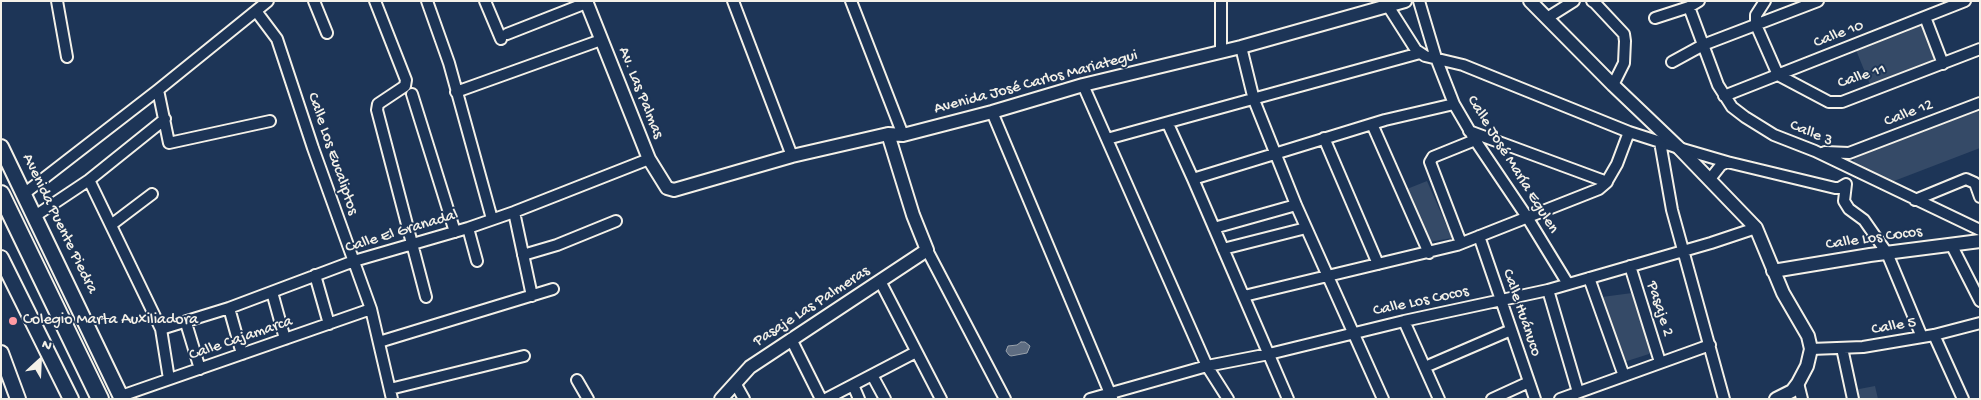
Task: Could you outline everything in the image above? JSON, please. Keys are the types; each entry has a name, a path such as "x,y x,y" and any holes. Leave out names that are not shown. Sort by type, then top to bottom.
{"highway":[{"path":"1,194 100,399"},
{"path":"1,214 91,399"}],"main road":[{"name":"Avenida Puente Piedra","path":"1,147 25,193 121,397"},
{"path":"1,258 71,399"},
{"path":"2,358 18,399"}],"street":[{"path":"56,1 67,57"},
{"path":"25,193 158,90 268,1"},
{"path":"314,1 327,33"},
{"path":"375,1 406,80 405,86 376,106 426,297"},
{"path":"428,1 449,63 492,219"},
{"path":"486,1 504,37 586,2"},
{"path":"733,1 792,156"},
{"path":"851,1 902,135"},
{"path":"1221,1 1221,51"},
{"name":"Avenida José Carlos Mariategui","path":"674,190 792,156 888,134 902,135 992,112 1082,84 1241,46 1405,1"},
{"name":"Calle José María Egulen","path":"1419,1 1436,58 1454,104 1472,135 1528,217 1568,284"},
{"path":"1530,1 1710,179 1756,228 1782,293 1808,336 1811,349 1807,366 1798,383 1792,391 1776,399"},
{"path":"1547,18 1574,1"},
{"path":"1592,1 1624,34 1624,63 1613,85"},
{"path":"1655,18 1689,7 1699,1"},
{"path":"1765,1 1756,15 1756,25 1778,75"},
{"path":"1672,62 1703,45 1818,1"},
{"name":"Calle 10","path":"1724,96 1965,1"},
{"name":"Av. Las Palmas","path":"586,2 649,160 667,188 674,190"},
{"path":"1388,6 1416,50 1420,53 1463,65 1629,132 1679,148 1727,162 1835,188 1846,184"},
{"name":"Calle 3","path":"1689,7 1718,85 1732,107 1774,135 1815,151 1980,230"},
{"name":"Calle Los Eucaliptos","path":"256,11 277,40 370,310 391,394"},
{"path":"1925,18 1943,64"},
{"path":"456,92 601,40"},
{"path":"1241,46 1254,100 1326,276 1383,399"},
{"name":"Calle 11","path":"1778,75 1819,98 1829,102 1842,102 1980,49"},
{"path":"1107,140 1420,53"},
{"path":"1082,84 1208,366 1228,399"},
{"path":"158,90 169,143 270,120"},
{"path":"412,94 455,232"},
{"name":"Calle 12","path":"1815,151 1835,154 1849,153 1980,103"},
{"path":"1193,179 1372,124 1454,104"},
{"path":"992,112 1111,396"},
{"path":"35,216 89,180 164,119"},
{"path":"1168,124 1288,399"},
{"path":"1372,124 1429,253"},
{"path":"1244,296 1429,253 1461,243 1599,189 1607,182 1617,164 1629,132"},
{"path":"888,134 913,215 927,250 1005,399"},
{"path":"1461,243 1430,162 1433,157 1472,135 1607,182"},
{"path":"1324,138 1378,264"},
{"path":"1660,142 1669,194 1724,399"},
{"path":"1849,153 1844,201 1849,209 1864,220 1887,253 1922,337"},
{"name":"Calle El Granadal","path":"161,329 186,323 229,308 354,261 468,228 649,160"},
{"path":"1710,179 1721,165 1727,162"},
{"path":"1915,200 1966,179 1975,183 1980,197"},
{"path":"89,180 161,329 169,380"},
{"path":"111,225 152,194"},
{"path":"1214,228 1296,204"},
{"path":"514,212 532,296"},
{"path":"523,255 557,245 616,220"},
{"path":"468,228 477,261"},
{"path":"1223,249 1306,228"},
{"name":"Calle Los Cocos","path":"1090,399 1111,396 1208,366 1269,354 1404,321 1548,290 1756,228"},
{"name":"Calle Huánuco","path":"1478,236 1535,399"},
{"name":"Calle Los Cocos","path":"1773,271 1980,241"},
{"path":"1951,244 1980,301"},
{"name":"Pasaje Las Palmeras","path":"721,399 750,367 927,250"},
{"name":"Pasaje 2","path":"1630,266 1660,362"},
{"path":"315,275 329,324"},
{"path":"1588,278 1624,376"},
{"path":"880,282 941,399"},
{"path":"379,342 553,289"},
{"path":"1548,290 1578,392"},
{"path":"272,292 285,339"},
{"path":"229,308 242,354"},
{"name":"Calle Cajamarca","path":"121,397 370,310"},
{"path":"1404,321 1439,399"},
{"path":"186,323 200,369"},
{"name":"Calle 5","path":"1811,349 1863,347 1934,335 1980,323"},
{"path":"1425,367 1512,330"},
{"path":"1934,335 1963,399"},
{"path":"791,339 821,399"},
{"path":"1560,399 1710,345"},
{"path":"1842,348 1852,399"},
{"path":"826,399 916,352"},
{"path":"391,394 524,356"},
{"path":"872,375 884,399"},
{"path":"577,380 588,399"},
{"path":"1492,399 1529,382"},
{"path":"735,383 744,399"},
{"path":"1798,383 1802,399"},
{"path":"853,385 859,399"}],"shaded area":[{"path":"1922,24 1936,60 1871,87 1856,50"},
{"path":"1980,109 1980,148 1894,181 1853,164 1854,158"},
{"path":"1427,181 1452,238 1429,242 1407,189"},
{"path":"1632,293 1652,353 1624,362 1602,297"},
{"path":"1025,342 1030,346 1027,353 1009,355 1006,351 1008,346 1017,345"},
{"path":"1875,386 1878,399 1855,399 1854,390"}],"place":[{"name":"Colegio Marta Auxiliadora","path":"13,321"}]}
